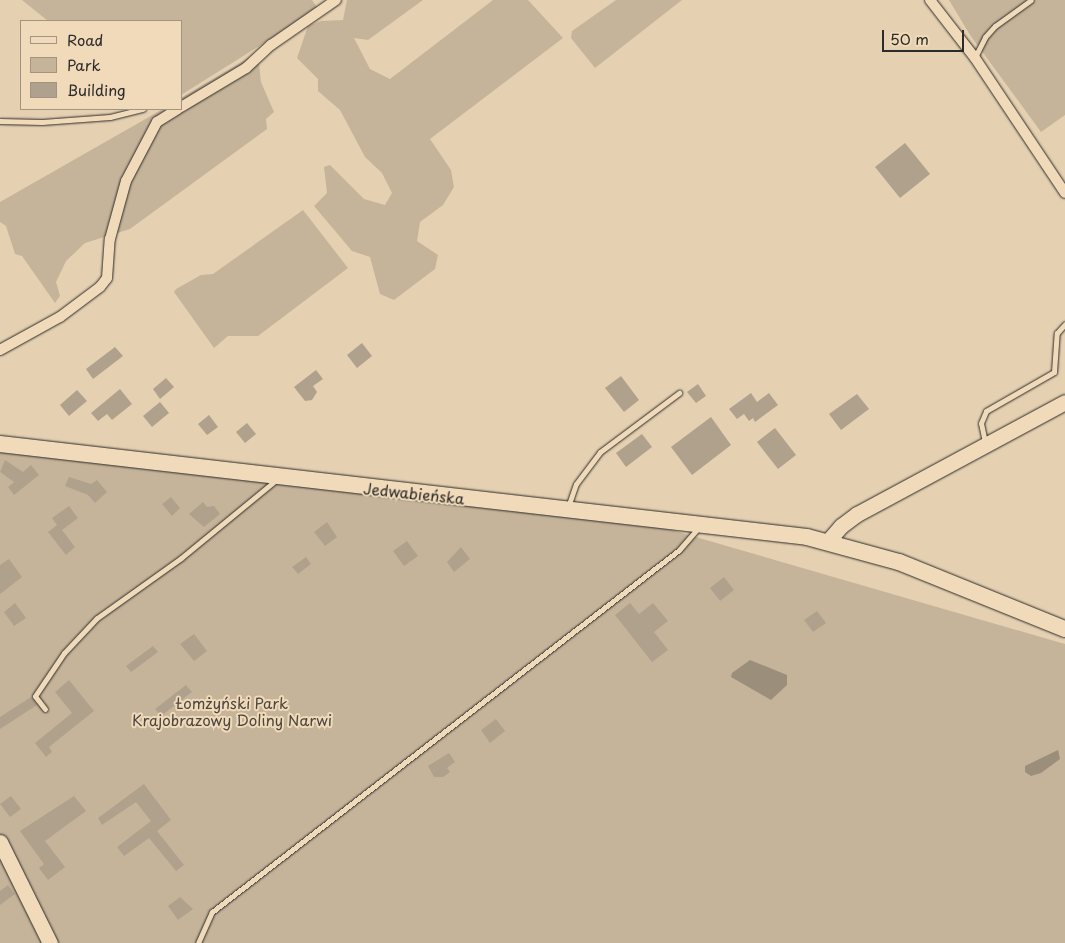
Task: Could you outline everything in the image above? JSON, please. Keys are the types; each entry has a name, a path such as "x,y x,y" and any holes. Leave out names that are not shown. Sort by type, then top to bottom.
{"main road":[{"path":"828,542 841,526 858,514 1065,402"},
{"name":"Jedwabieńska","path":"0,444 278,478 699,525 828,542 906,564 1065,630"},
{"path":"0,842 50,943"}],"street":[{"path":"182,106 239,74 271,45 336,0"},
{"path":"930,0 975,58 1065,193"},
{"path":"0,350 60,317 100,287 107,278 110,239 126,180 157,122 176,110"}],"lane":[{"path":"975,58 985,36 995,26 1032,0"},
{"path":"0,121 42,122 110,117 139,110"},
{"path":"986,444 981,423 983,414 1054,372 1058,334 1065,324"},
{"path":"567,510 576,484 600,452 679,393"},
{"path":"44,709 35,696 64,653 97,618 181,558 278,478"},
{"path":"198,943 212,912 679,550 699,525"}],"green space":[{"path":"22,0 312,0 318,9 182,94 182,20 47,20"},
{"path":"347,0 423,0 368,40 354,38 370,69 390,79 493,0 528,0 563,38 430,139 451,170 454,187 443,205 420,222 417,241 438,255 435,269 394,300 380,294 370,257 352,251 314,206 327,193 324,167 330,165 364,199 385,205 392,193 382,173 365,157 340,110 318,91 318,79 297,58 308,26 321,21 343,20"},
{"path":"616,0 682,0 595,68 571,38 572,31"},
{"path":"949,0 1065,0 1065,115 1041,132 970,35"},
{"path":"250,57 259,64 261,82 274,112 266,119 267,129 130,229 85,243 66,261 56,282 60,296 55,303 22,256 15,254 6,226 0,222 0,202 161,110 182,110 182,97"},
{"path":"303,210 348,268 258,336 228,336 214,348 174,292 201,275 213,274"},
{"name":"Łomżyński Park Krajobrazowy Doliny Narwi","path":"0,440 668,529 1065,644 1065,943 0,943"}],"shaded area":[{"path":"750,660 787,675 787,685 771,700 731,677 732,673"},
{"path":"1058,750 1060,759 1041,773 1031,776 1025,772 1025,766"}],"building":[{"path":"905,143 930,174 900,198 875,167"},
{"path":"362,343 372,356 357,368 347,355"},
{"path":"115,347 123,356 93,379 86,369"},
{"path":"316,370 323,379 313,386 317,392 312,400 305,401 294,387"},
{"path":"621,376 639,400 624,412 605,388"},
{"path":"166,378 174,387 160,399 153,389"},
{"path":"698,384 706,396 696,403 687,392"},
{"path":"120,389 132,404 112,420 107,414 98,421 91,413"},
{"path":"77,390 87,401 69,416 60,405"},
{"path":"751,393 757,402 769,393 778,405 755,422 753,418 749,421 744,414 737,419 729,409"},
{"path":"857,394 869,409 841,430 829,414"},
{"path":"160,402 169,413 152,427 143,416"},
{"path":"209,415 218,427 207,435 198,424"},
{"path":"711,417 731,445 692,475 671,447"},
{"path":"247,423 256,434 245,443 236,432"},
{"path":"775,428 796,455 778,469 757,442"},
{"path":"642,434 652,447 626,467 616,453"},
{"path":"5,460 23,472 31,465 39,475 14,495 8,487 14,482 0,472"},
{"path":"69,477 91,484 97,480 107,492 95,503 88,495 65,486"},
{"path":"171,497 180,508 172,516 162,504"},
{"path":"203,502 207,507 214,506 220,514 204,527 189,514"},
{"path":"69,506 78,518 62,530 75,547 66,555 48,532 57,525 52,518"},
{"path":"327,522 337,537 325,546 314,532"},
{"path":"407,541 418,556 404,566 393,551"},
{"path":"461,547 470,559 454,572 447,562"},
{"path":"306,557 311,564 298,574 292,567"},
{"path":"9,559 22,577 0,594 0,565"},
{"path":"724,577 734,590 720,601 710,588"},
{"path":"15,603 26,618 14,626 4,612"},
{"path":"630,603 639,614 653,603 668,621 654,632 668,650 652,662 615,615"},
{"path":"817,611 826,623 813,632 804,620"},
{"path":"194,634 207,651 194,661 180,644"},
{"path":"153,646 158,652 131,672 126,666"},
{"path":"69,680 94,711 49,747 52,752 46,757 35,743 72,713 55,692"},
{"path":"186,685 192,692 161,716 155,709"},
{"path":"31,697 37,705 0,729 0,717"},
{"path":"496,719 505,731 490,743 481,730"},
{"path":"449,753 455,762 447,768 450,772 443,777 434,777 428,766"},
{"path":"144,784 171,820 157,831 184,865 176,871 149,838 124,856 117,847 151,821 136,802 102,825 98,818"},
{"path":"11,796 21,809 10,817 0,804"},
{"path":"74,796 86,811 45,841 65,867 48,880 39,868 44,864 20,831"},
{"path":"8,885 15,894 0,905 0,891"},
{"path":"180,897 193,909 178,920 168,906"}]}
